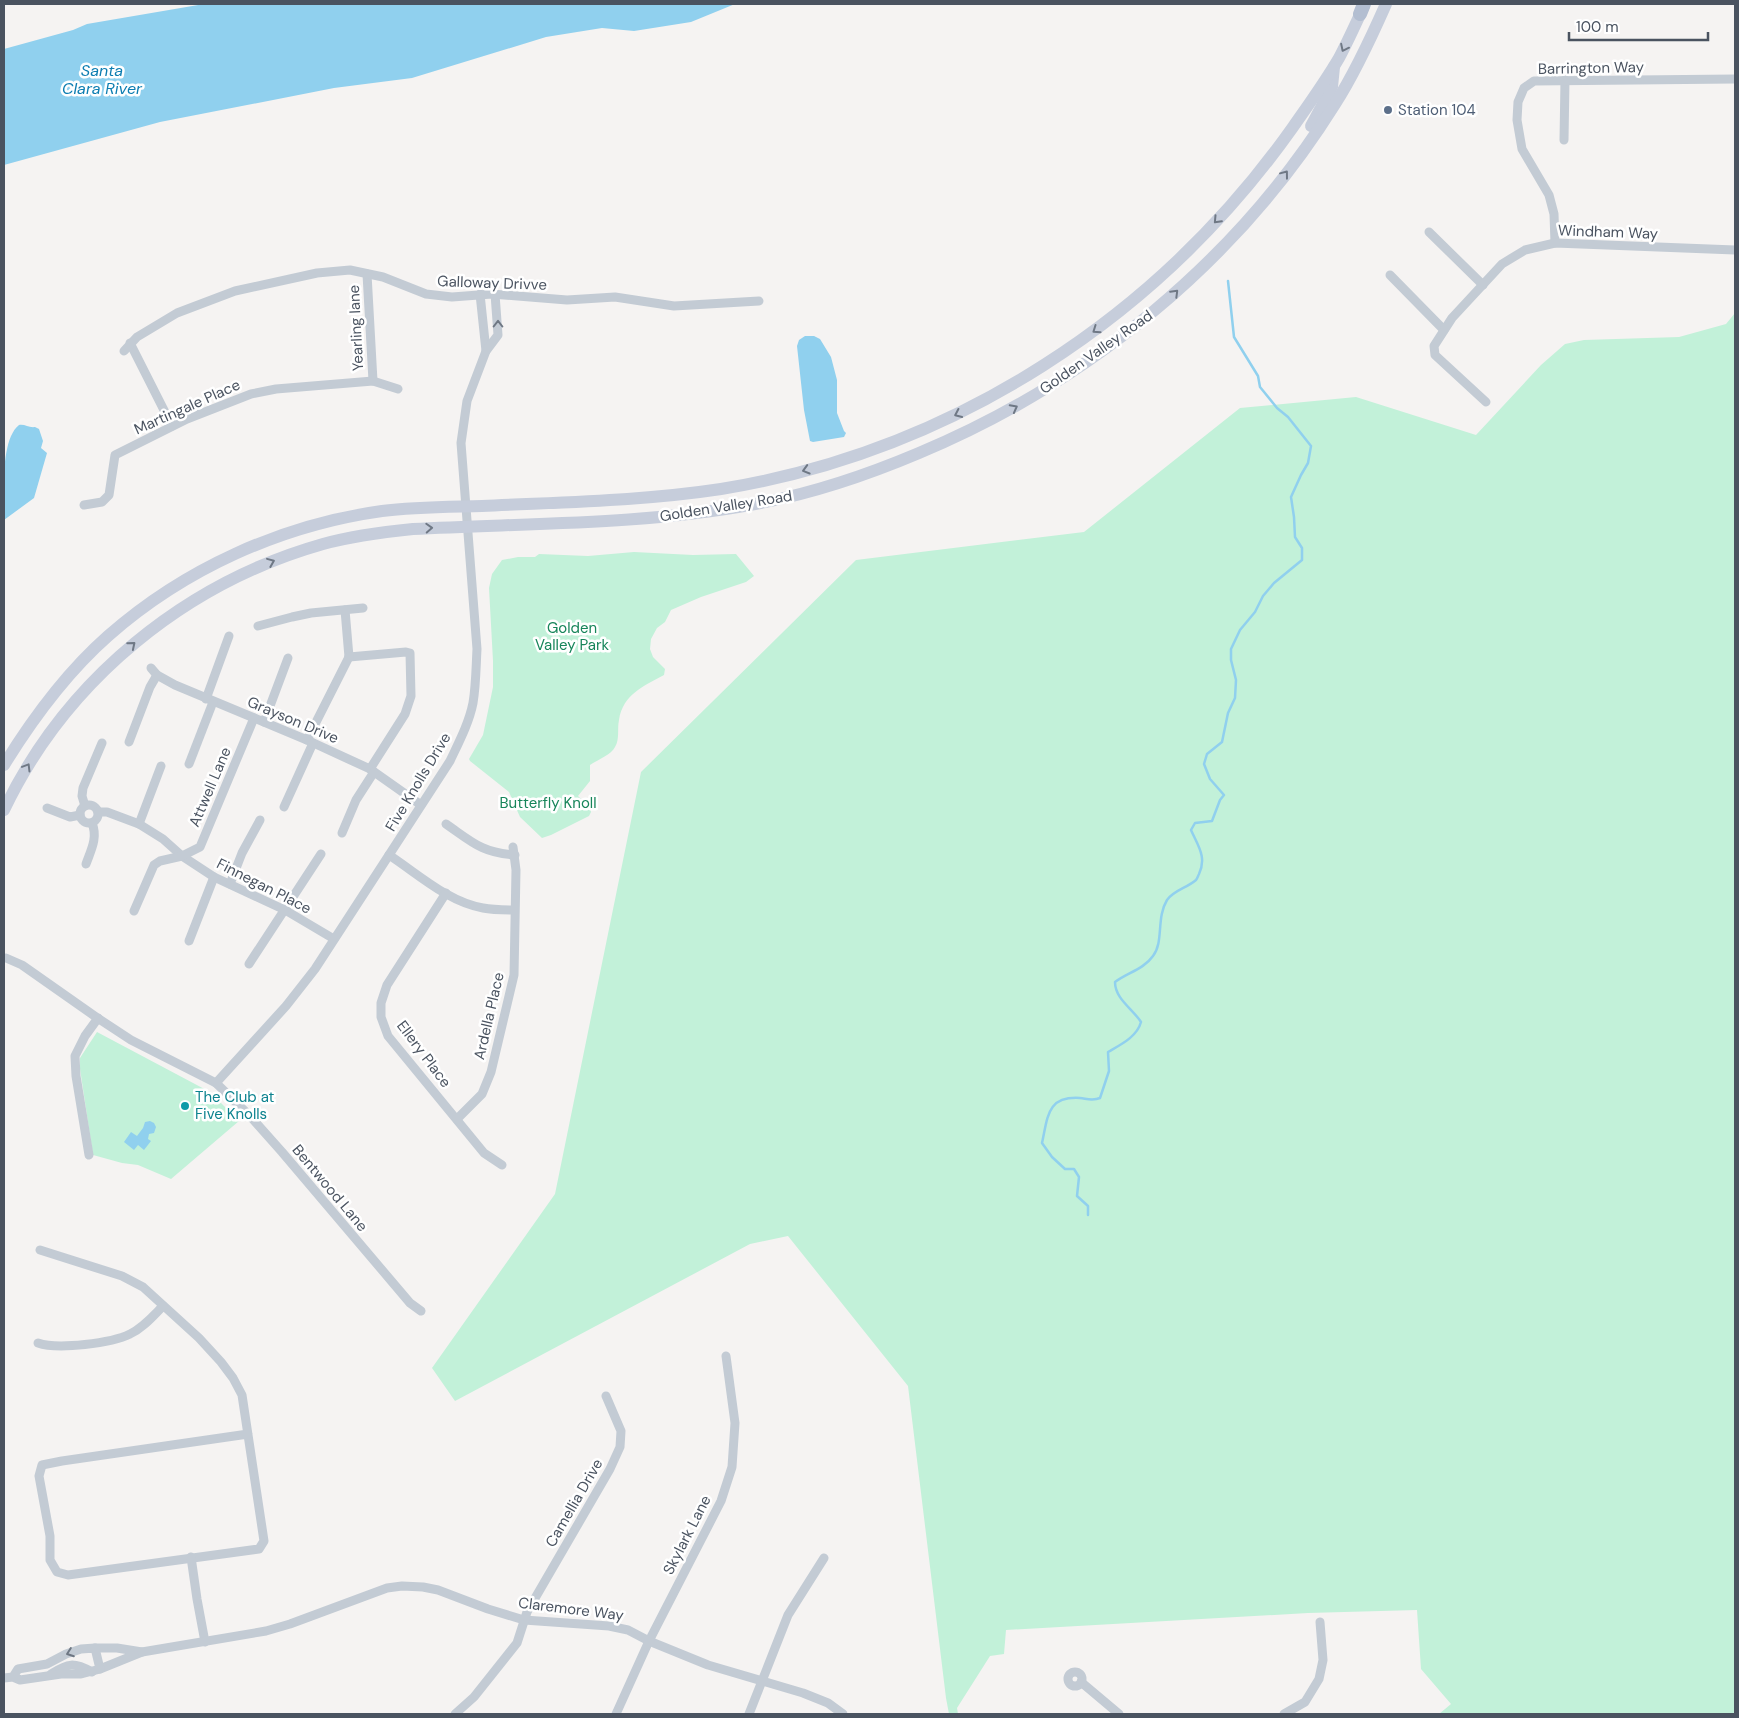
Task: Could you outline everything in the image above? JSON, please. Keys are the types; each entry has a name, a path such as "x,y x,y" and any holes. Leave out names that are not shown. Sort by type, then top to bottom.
{"main road":[{"name":"Golden Valley Road","path":"4,810 27,766 52,730 80,695 109,664 147,632 176,611 211,590 281,558 323,544 382,532 466,526 618,520 696,514 758,504 847,480 886,467 955,438 1017,406 1068,376 1117,342 1167,300 1220,248 1266,198 1335,104 1386,4"},
{"name":"Golden Valley Road","path":"4,764 22,734 47,700 107,637 178,584 242,551 274,538 314,525 382,512 420,508 637,499 754,483 859,454 919,431 965,410 1021,380 1104,324 1153,284 1250,185 1286,136 1334,64 1363,7"},
{"path":"1315,132 1311,129 1311,124 1332,87 1334,64"}],"street":[{"name":"Barrington Way","path":"1555,243 1554,214 1549,194 1522,149 1517,120 1518,102 1524,88 1534,81 1735,79"},
{"path":"1564,140 1565,80"},
{"path":"1429,232 1483,285"},
{"name":"Windham Way","path":"1486,402 1436,355 1434,346 1452,318 1502,264 1525,250 1555,243 1735,250"},
{"name":"Galloway Drivve","path":"124,351 130,343 177,313 235,291 317,273 350,270 382,277 426,294 452,297 480,294 567,300 614,297 674,306 759,301"},
{"name":"Yearling lane","path":"367,274 373,381"},
{"path":"1390,275 1444,330"},
{"path":"480,294 486,351"},
{"name":"Five Knolls Drive","path":"216,1083 286,1006 315,969 450,761 464,731 472,704 477,649 464,506 461,443 467,401 486,351 498,336 495,294"},
{"path":"130,343 172,426"},
{"name":"Martingale Place","path":"84,505 102,502 109,495 115,455 172,426 226,402 276,389 373,381 398,388"},
{"path":"258,626 292,617 363,608"},
{"path":"284,807 310,741 349,657 345,610"},
{"path":"189,764 229,636"},
{"path":"342,833 356,800 405,714 411,696 410,653 349,657"},
{"path":"264,722 288,658"},
{"name":"Grayson Drive","path":"128,742 154,672 175,686 310,741 372,770 421,805"},
{"name":"Attwell Lane","path":"134,912 154,865 160,861 182,856 200,847 254,718"},
{"path":"85,806 82,796 83,788 102,743"},
{"path":"139,824 161,766"},
{"path":"85,806 94,806 98,812 97,819 92,823 84,821 80,815 81,810 85,806"},
{"path":"47,808 70,817 80,815"},
{"name":"Finnegan Place","path":"98,812 107,812 139,824 163,839 182,856 214,877 285,910 334,939"},
{"path":"230,884 242,853 260,820"},
{"path":"86,864 96,836 92,823"},
{"name":"Ardella Place","path":"446,824 486,850 497,854 514,851 514,975 491,1072 482,1094 457,1119"},
{"path":"249,964 321,854"},
{"path":"389,855 462,902 483,908 514,910"},
{"path":"190,940 214,877"},
{"name":"Ellery Place","path":"446,893 387,985 381,1003 381,1017 388,1036 484,1153 502,1165"},
{"name":"Bentwood Lane","path":"6,958 22,965 131,1040 216,1083 250,1116 282,1152 410,1304 421,1311"},
{"path":"89,1155 76,1076 75,1056 85,1036 98,1018"},
{"path":"40,1250 122,1276 143,1287 199,1338 221,1362 233,1378 242,1395 248,1434 264,1541 258,1549 68,1575 57,1572 50,1560 50,1536 39,1476 42,1465 62,1460 248,1434"},
{"path":"38,1343 45,1346 64,1346 113,1340 130,1334 143,1326 162,1306"},
{"name":"Skylark Lane","path":"616,1714 648,1641 721,1501 732,1467 735,1423 726,1356"},
{"name":"Camellia Drive","path":"455,1714 474,1698 517,1643 524,1620 610,1469 620,1447 621,1431 606,1396"},
{"path":"191,1558 205,1642"},
{"path":"748,1714 788,1615 824,1558"},
{"name":"Claremore Way","path":"8,1677 20,1680 96,1670 142,1652 266,1631 387,1588 402,1586 438,1590 524,1620 609,1626 628,1630 648,1641 708,1664 803,1693 828,1703 843,1714"},
{"path":"1284,1714 1305,1702 1319,1679 1323,1660 1320,1622"},
{"path":"95,1648 96,1670"},
{"name":"Claremore Way","path":"8,1677 18,1669 47,1664 81,1649 118,1648 142,1652"},
{"path":"1081,1682 1119,1714"}],"green space":[{"path":"1735,313 1735,1714 1439,1714 1451,1704 1421,1669 1417,1610 1308,1613 1006,1630 1004,1654 990,1656 957,1708 958,1714 949,1714 908,1386 788,1236 750,1244 455,1401 432,1368 555,1194 641,772 856,560 1084,532 1240,408 1356,397 1476,435 1541,365 1565,344 1584,340 1679,337 1726,324"},
{"name":"Golden Valley Park","path":"634,552 693,555 736,554 754,576 746,582 701,597 671,610 665,622 657,628 651,639 650,649 653,657 665,669 664,675 642,687 630,697 621,711 615,747 607,755 590,765 590,781 578,796 590,808 589,816 542,838 520,817 509,792 469,759 483,735 493,687 489,588 492,574 502,560 518,557 535,557 539,554 588,556"},
{"path":"97,1032 210,1092 239,1121 171,1179 138,1165 122,1163 93,1155 80,1058"}],"water":[{"name":"Santa Clara River","path":"204,4 735,4 691,22 634,31 602,28 546,37 412,78 334,88 160,122 4,165 4,49 73,30 87,24"},
{"path":"805,336 814,336 820,339 831,357 837,380 837,413 846,433 844,437 810,441 804,410 797,346 799,340"},
{"path":"19,425 39,429 43,441 41,448 47,453 34,498 4,520 4,469 6,455 13,432"},
{"path":"150,1121 156,1127 154,1133 149,1134 148,1139 151,1141 144,1150 138,1145 134,1150 124,1142 131,1132 137,1136 145,1122"}],"waterway":[{"path":"1088,1215 1088,1206 1077,1196 1079,1177 1074,1169 1065,1169 1052,1157 1042,1143 1048,1116 1055,1104 1061,1100 1069,1098 1093,1100 1100,1098 1109,1071 1108,1052 1128,1040 1139,1027 1141,1022 1121,999 1115,982 1140,968 1153,956 1158,944 1162,914 1167,900 1173,894 1196,880 1201,868 1201,852 1191,830 1195,823 1212,821 1220,800 1224,795 1210,779 1204,764 1207,754 1222,742 1228,713 1235,698 1236,680 1231,660 1231,649 1240,630 1255,612 1263,596 1274,583 1302,560 1302,548 1295,537 1291,497 1308,463 1311,446 1288,417 1277,408 1260,387 1258,376 1234,337 1228,281"}],"place":[{"name":"Station 104","path":"1388,110"},
{"name":"The Club at Five Knolls","path":"185,1106"}],"park label":[{"name":"Butterfly Knoll","path":"548,803"}]}
